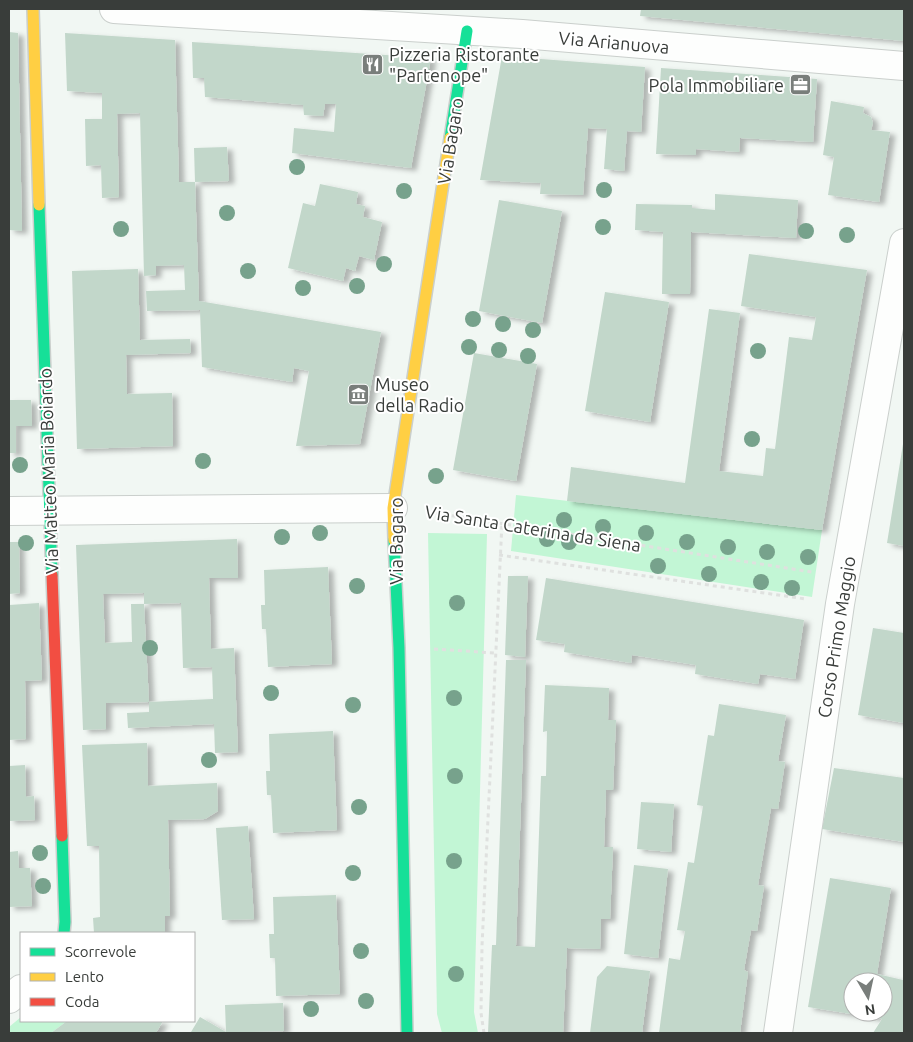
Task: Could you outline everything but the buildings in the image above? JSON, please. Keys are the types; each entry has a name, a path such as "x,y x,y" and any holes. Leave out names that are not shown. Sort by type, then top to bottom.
{"street":[{"name":"Via Matteo Maria Boiardo","path":"32,9 64,932"},
{"name":"Via Arianuova","path":"114,9 481,24 904,66"},
{"name":"Via Bagaro","path":"407,1033 399,648 393,508 481,24"},
{"name":"Corso Primo Maggio","path":"778,1033 844,576 904,243"},
{"path":"9,511 393,508"},
{"path":"9,999 20,990"},
{"path":"406,996 418,1033"}],"path":[{"name":"Via Santa Caterina da Siena","path":"393,508 502,522 844,576"},
{"path":"484,1033 481,1013 482,946 502,522"},
{"path":"500,555 840,604"},
{"path":"399,648 496,653"}],"green space":[{"path":"516,495 822,530 812,597 511,551"},
{"path":"428,533 487,534 474,1012 478,1033 442,1033 437,1014"},
{"path":"20,1018 20,1022 66,1022 51,1033 9,1033 9,1027"}],"traffic: fast":[{"path":"450,138 467,31"},
{"path":"39,205 52,575"},
{"path":"394,540 399,648 407,1033"},
{"path":"62,836 64,932"}],"traffic: slow":[{"path":"33,9 39,205"},
{"path":"394,540 393,508 450,138"}],"traffic: jam":[{"path":"52,575 62,836"}],"place":[{"name":"Pizzeria Ristorante \"Partenope\"","path":"373,64"},
{"name":"Pola Immobiliare","path":"800,85"},
{"name":"Museo della Radio","path":"359,394"}]}
